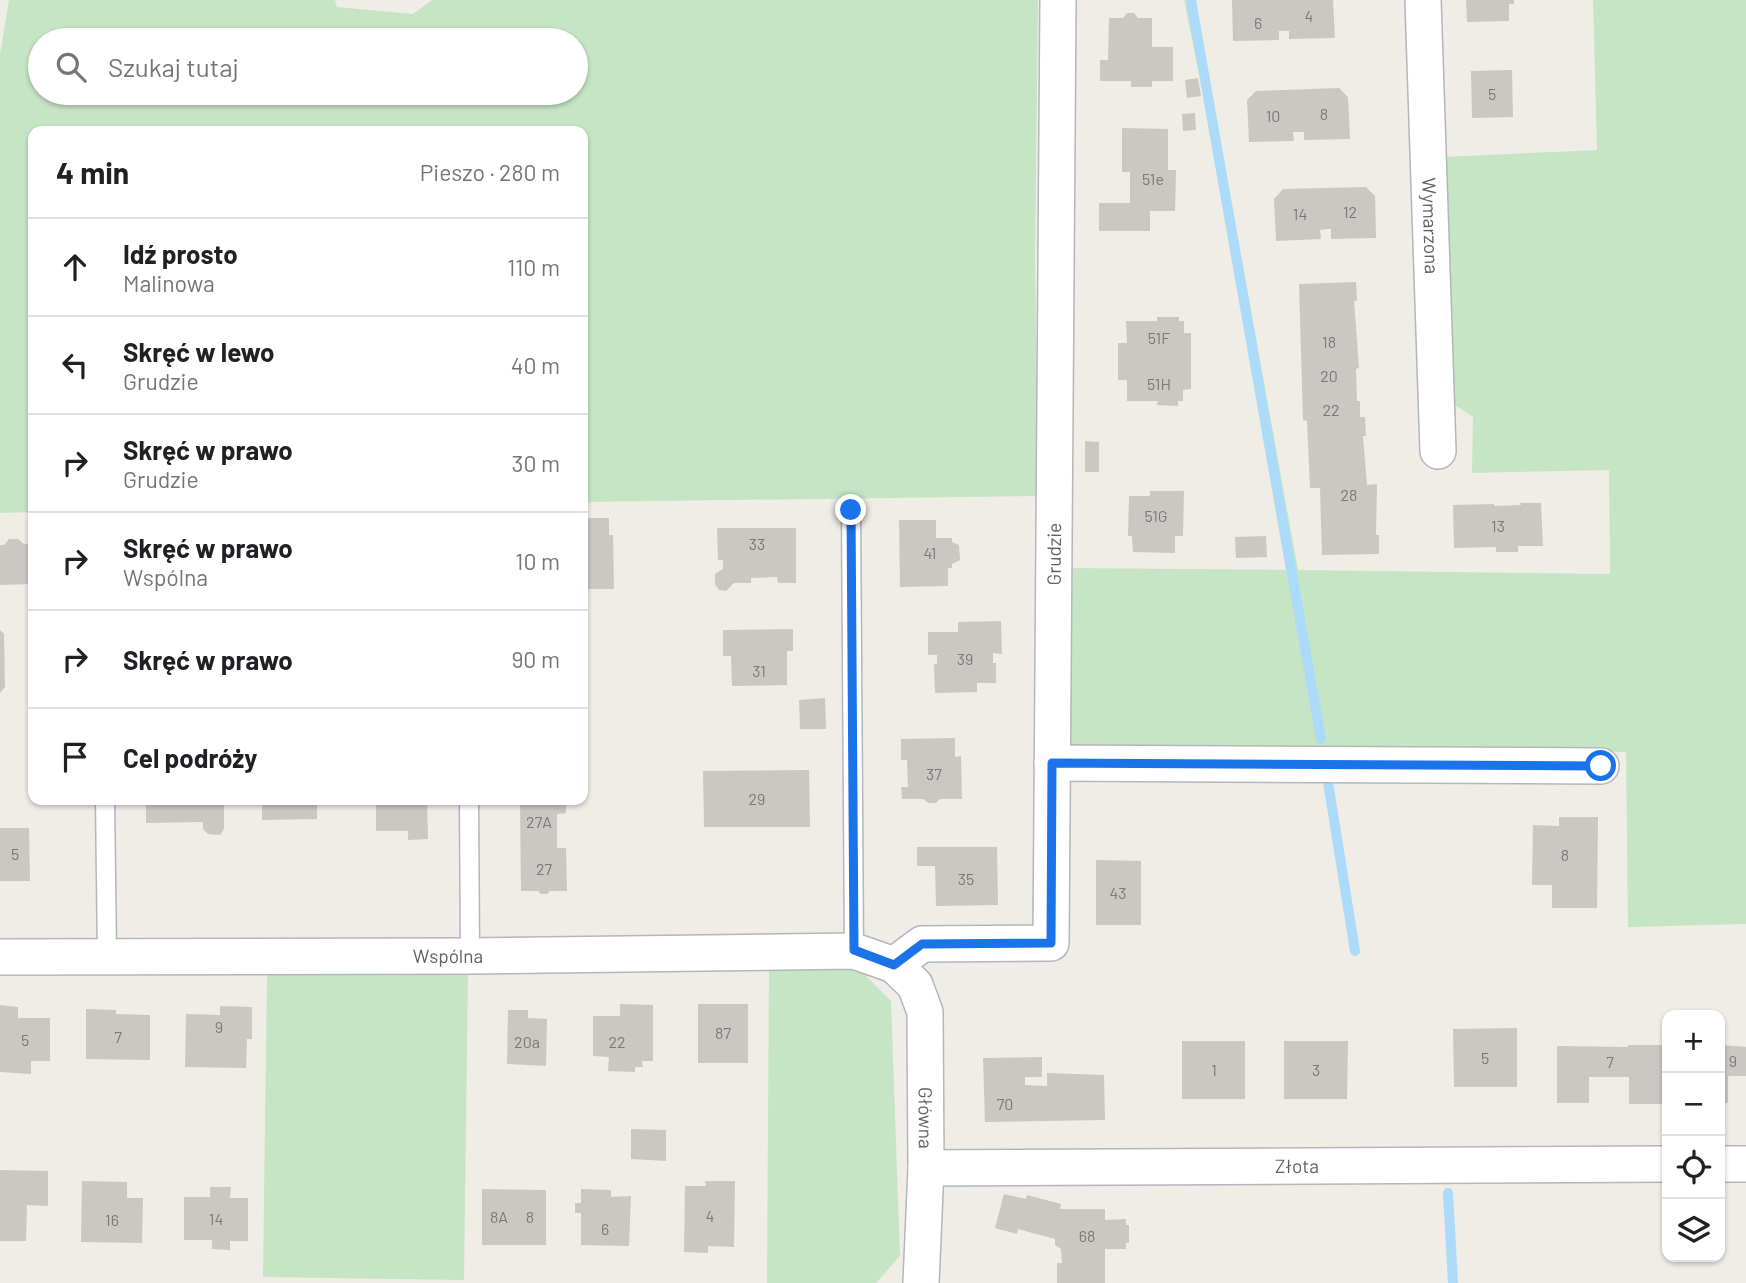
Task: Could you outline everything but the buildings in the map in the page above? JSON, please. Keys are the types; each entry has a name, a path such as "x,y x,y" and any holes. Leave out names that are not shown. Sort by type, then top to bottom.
{"street":[{"name":"Grudzie","path":"894,965 922,944 1051,943 1058,0"},
{"name":"Wymarzona","path":"1423,0 1438,451"},
{"path":"1052,763 1601,766"},
{"name":"Wspólna","path":"0,957 470,956 854,950 894,965"},
{"name":"Główna","path":"894,965 915,985 925,1013 926,1168 921,1283"},
{"name":"Złota","path":"926,1168 1662,1164"},
{"path":"1725,1164 1746,1164"}],"lane":[{"path":"851,510 854,950"},
{"path":"105,805 107,955"},
{"path":"469,805 470,956"}],"green space":[{"path":"9,0 335,0 337,7 413,14 432,0 1038,0 1035,259 1038,496 588,502 588,126 28,126 28,512 0,513 0,54"},
{"path":"1184,0 1195,0 1298,570 1610,574 1609,470 1472,473 1473,417 1450,402 1442,157 1597,150 1593,0 1746,0 1746,924 1628,927 1626,752 1064,749 1067,568 1286,570 1206,109"},
{"path":"839,967 864,974 891,1001 900,1256 876,1283 767,1283 769,969"},
{"path":"468,970 464,1280 263,1277 267,973"}],"waterway":[{"path":"1191,0 1321,739"},
{"path":"1327,776 1355,951"},
{"path":"1448,1193 1453,1283"}],"route":[{"path":"851,510 854,950 894,965 922,944 1051,943 1052,763 1601,766"}]}
